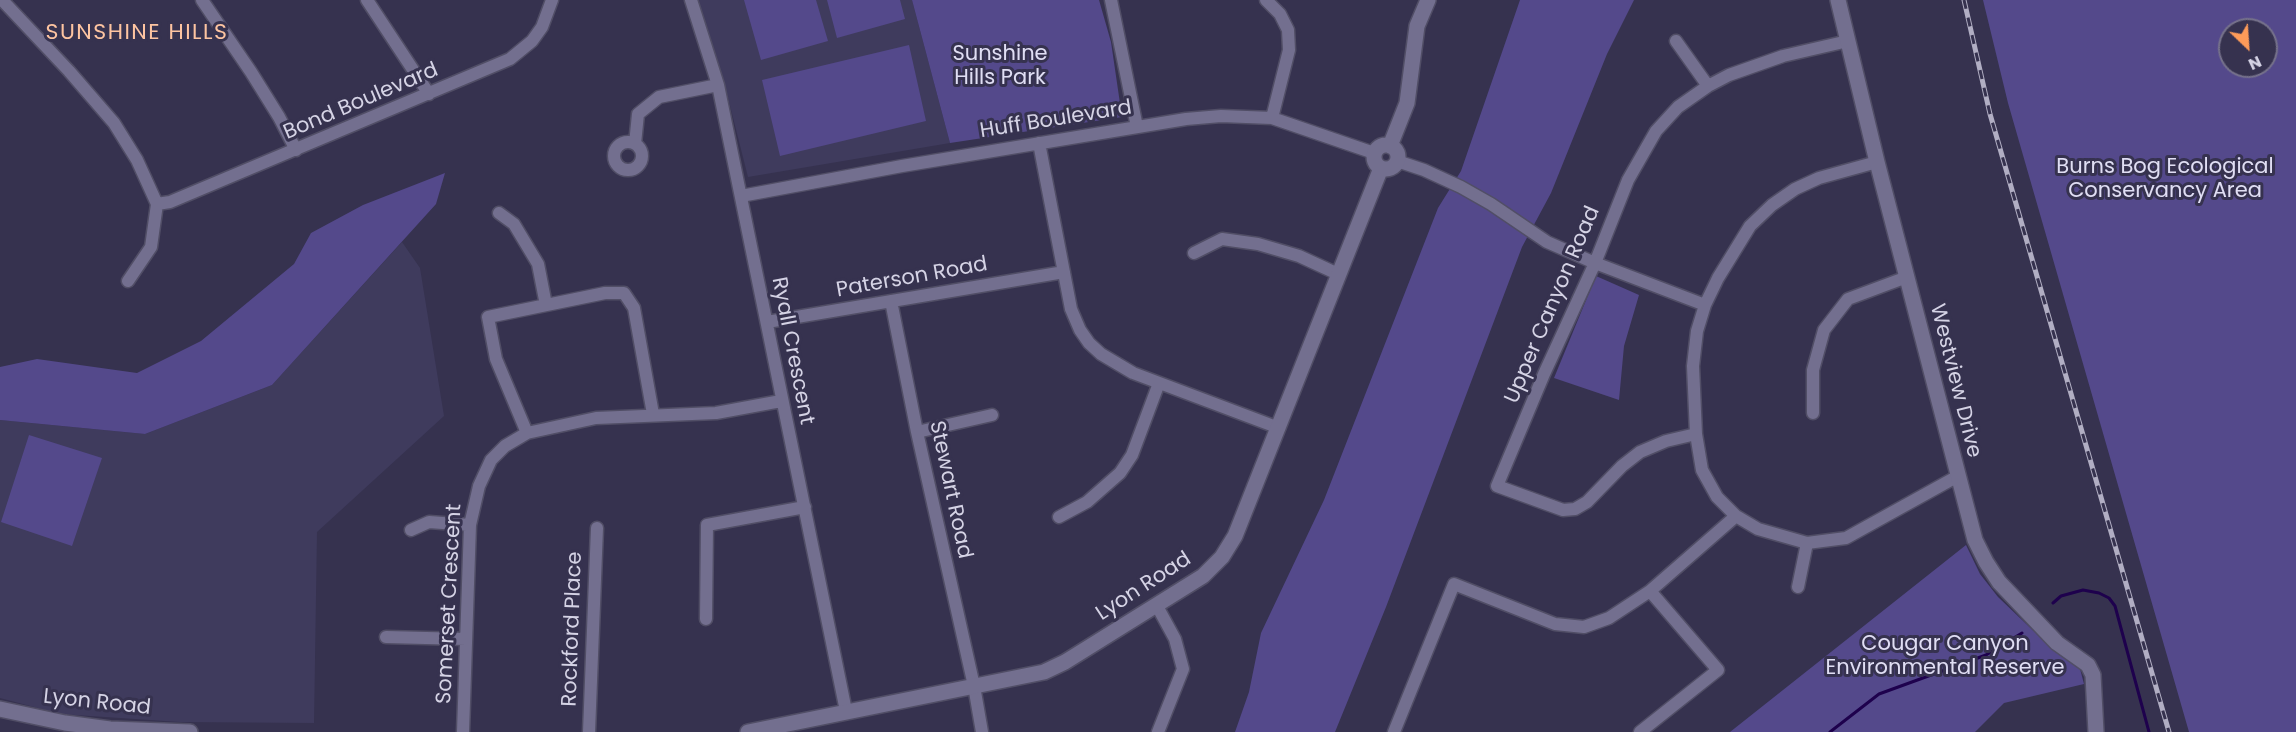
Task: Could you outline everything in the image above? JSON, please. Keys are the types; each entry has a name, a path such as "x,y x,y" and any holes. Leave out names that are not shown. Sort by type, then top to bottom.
{"street":[{"path":"2,0 114,123 137,160 157,204 151,247 128,281"},
{"path":"202,0 251,72 296,150"},
{"path":"368,0 429,94"},
{"name":"Bond Boulevard","path":"157,204 171,202 510,59 532,41 542,27 552,0"},
{"name":"Ryall Crescent","path":"691,0 718,85 846,711"},
{"path":"1111,0 1137,127"},
{"path":"1266,0 1280,14 1288,30 1289,50 1272,118"},
{"path":"1390,146 1407,103 1417,26 1428,0"},
{"name":"Westview Drive","path":"1838,0 1877,162 1975,540 1999,582 2057,643 2088,665 2093,675 2096,732"},
{"path":"1676,41 1708,86"},
{"name":"Upper Canyon Road","path":"1696,434 1666,441 1640,452 1622,466 1587,502 1575,509 1563,510 1497,486 1544,374 1595,263 1628,180 1656,131 1678,107 1708,86 1729,75 1783,56 1848,41"},
{"path":"635,144 638,114 659,97 718,85"},
{"name":"Huff Boulevard","path":"741,196 1039,143 1221,116 1272,118 1374,153"},
{"path":"1039,143 1071,309 1080,330 1089,343 1101,354 1133,373 1279,428"},
{"path":"1390,146 1396,151 1397,161 1390,168 1381,168 1374,161 1374,153 1379,147 1390,146"},
{"path":"1397,161 1424,170 1491,204 1547,242 1705,305"},
{"path":"1877,162 1819,178 1795,189 1772,205 1750,226 1718,278 1705,305 1697,331 1693,366 1696,434 1702,470 1717,497 1736,516 1758,529 1807,543 1846,538 1958,476"},
{"name":"Lyon Road","path":"750,732 1044,672 1065,662 1203,576 1222,557 1236,536 1381,168"},
{"path":"499,213 514,224 537,264 546,305"},
{"path":"1194,253 1222,239 1258,244 1299,256 1338,274"},
{"name":"Paterson Road","path":"767,322 1064,272"},
{"path":"1813,413 1813,370 1824,330 1848,299 1907,277"},
{"path":"527,433 496,359 488,317 606,293 624,293 634,308 653,414"},
{"name":"Stewart Road","path":"891,301 982,732"},
{"path":"1059,517 1087,502 1120,473 1132,455 1160,383"},
{"name":"Somerset Crescent","path":"462,732 470,525 478,486 491,460 505,446 527,433 596,418 716,413 781,401"},
{"path":"917,432 992,415"},
{"path":"706,619 706,525 805,507"},
{"path":"1394,732 1454,584 1555,624 1584,627 1610,618 1650,591 1736,516"},
{"path":"411,530 429,522 470,525"},
{"name":"Rockford Place","path":"589,732 597,528"},
{"path":"1798,587 1807,543"},
{"path":"1640,732 1718,670 1650,591"},
{"path":"1157,606 1175,639 1183,669 1158,732"},
{"path":"386,637 466,639"},
{"name":"Lyon Road","path":"0,709 51,727 190,732"}],"shaded area":[{"path":"694,0 912,0 950,143 748,177 723,78"},
{"path":"402,242 420,268 444,416 317,532 314,723 180,722 60,714 0,698 0,420 145,434 272,385"}],"green space":[{"path":"744,0 816,0 828,41 761,60"},
{"path":"827,0 900,0 905,19 837,38"},
{"name":"Sunshine Hills Park","path":"912,0 1099,0 1111,42 1122,117 950,143"},
{"path":"1520,0 1634,0 1607,54 1551,193 1522,247 1386,607 1335,732 1235,732 1249,692 1261,633 1324,500 1438,208 1461,171"},
{"name":"Burns Bog Ecological Conservancy Area","path":"1983,0 2296,0 2296,732 2189,732 2008,103"},
{"path":"909,45 926,121 780,156 762,80"},
{"path":"445,173 436,204 272,385 145,434 0,420 0,367 37,359 137,373 201,341 294,264 311,233 363,205"},
{"path":"1596,276 1639,295 1624,346 1619,400 1554,378"},
{"path":"29,435 102,458 72,546 1,522"},
{"name":"Cougar Canyon Environmental Reserve","path":"1966,545 1980,574 1998,597 2042,639 2079,665 2084,684 2004,703 1975,732 1730,732"}],"waterway":[{"path":"2053,603 2061,596 2083,590 2099,593 2109,598 2115,606 2149,732"},
{"path":"1830,732 1879,694 1986,655 2022,633"}],"railway":[{"path":"1964,0 1990,114 2169,732"}],"district":[{"name":"SUNSHINE HILLS","path":"137,33"}]}
